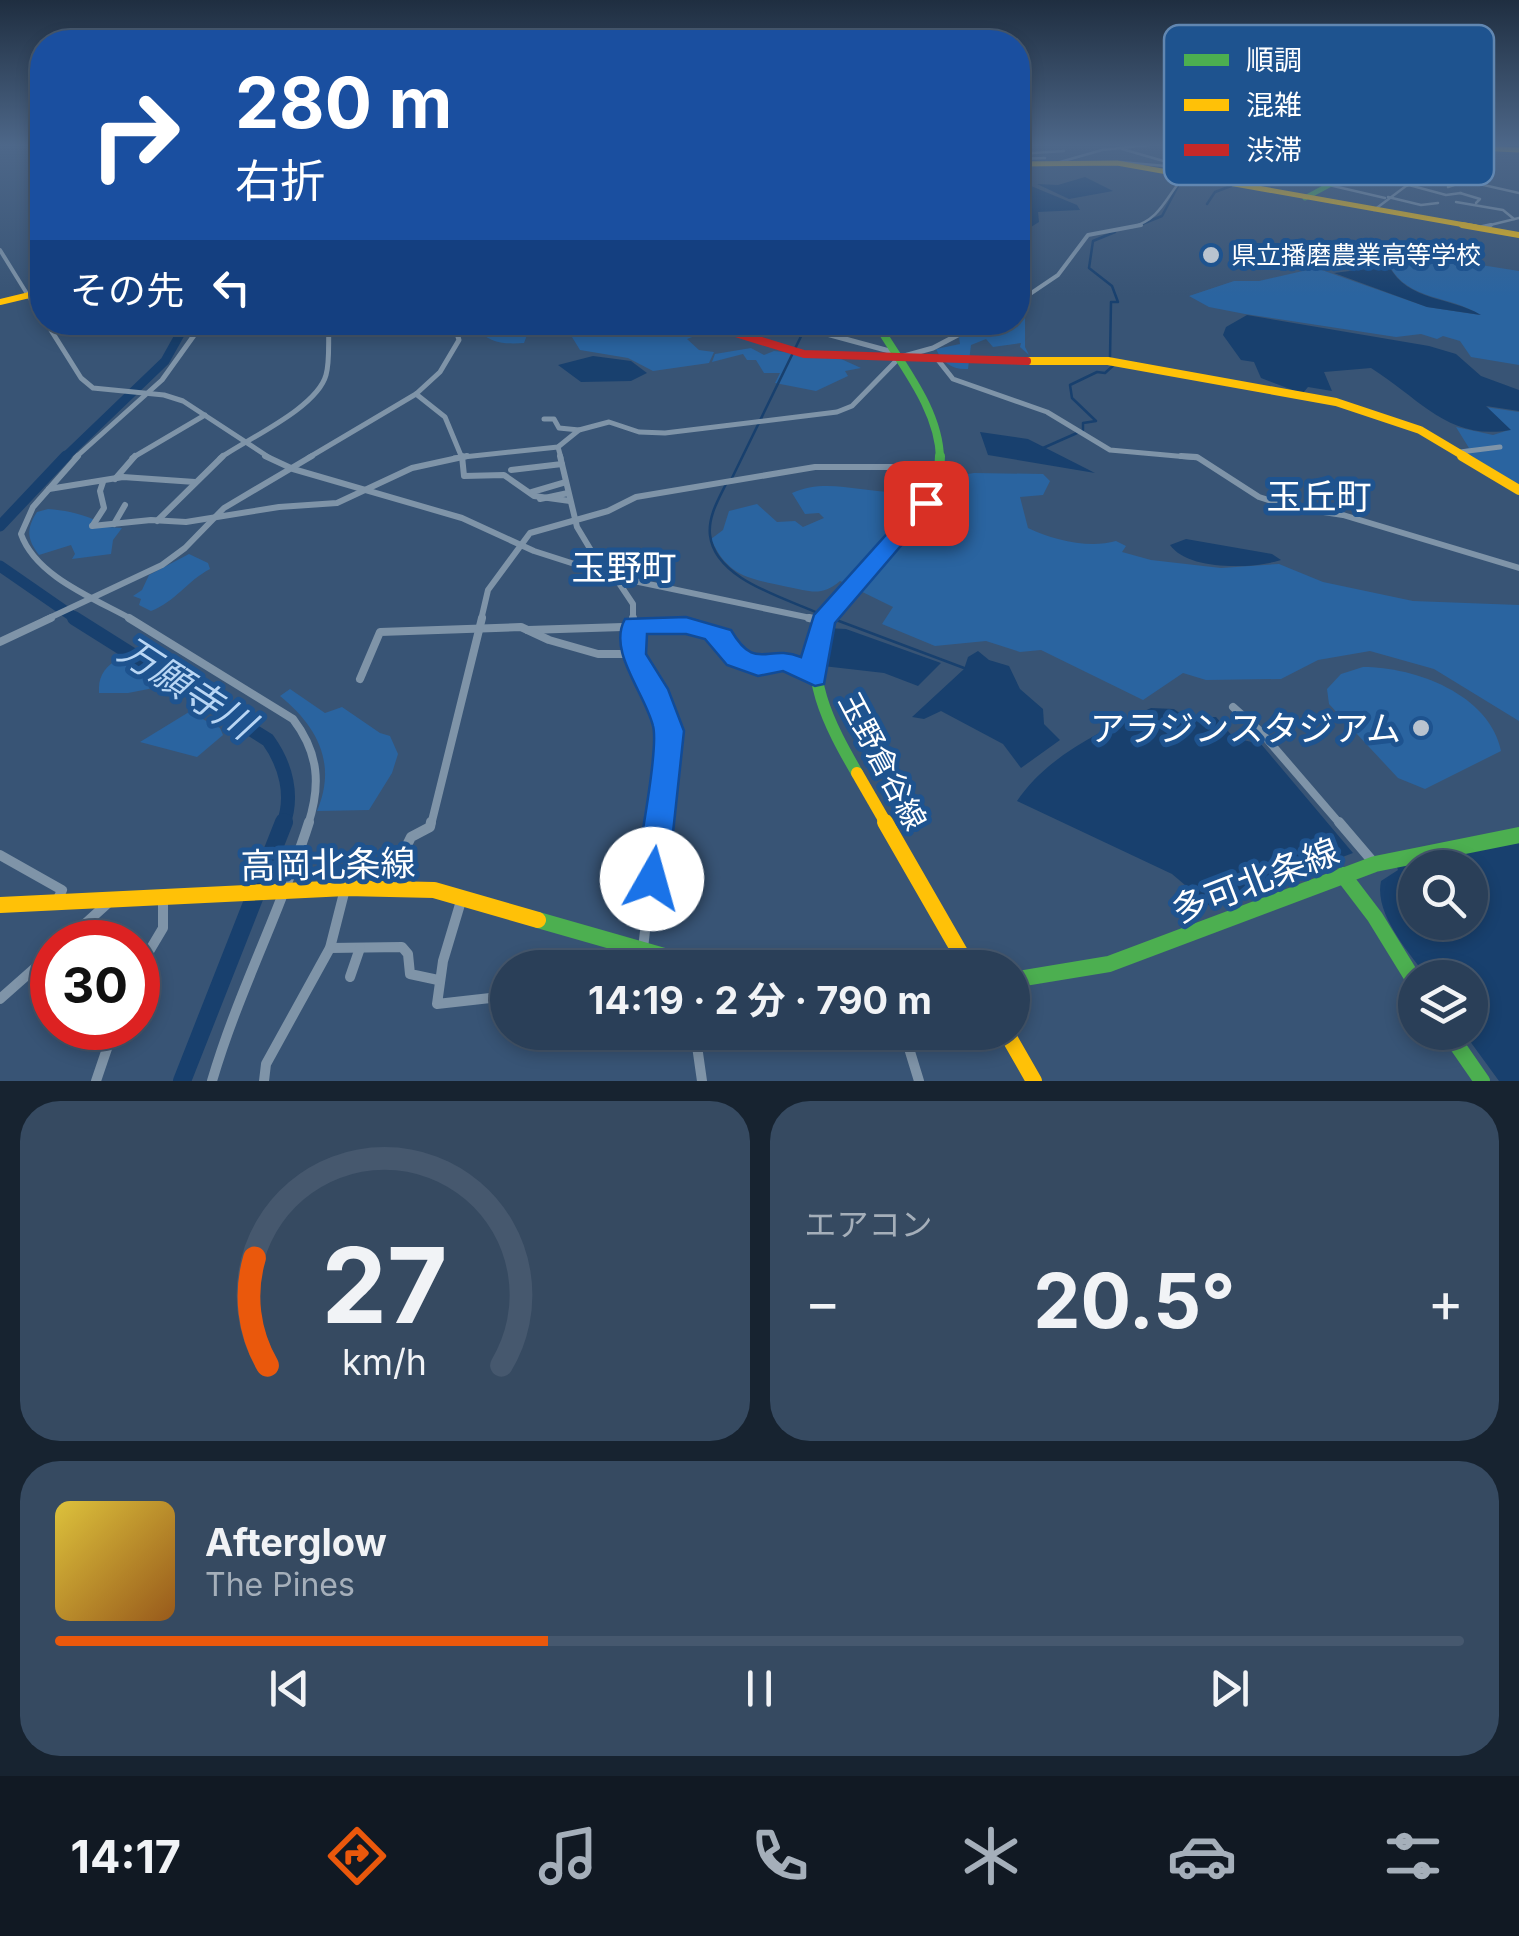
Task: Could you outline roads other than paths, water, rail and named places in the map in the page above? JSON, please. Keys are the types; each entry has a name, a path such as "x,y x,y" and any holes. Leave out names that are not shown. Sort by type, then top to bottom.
{"main road":[{"path":"1291,195 1519,235"},
{"path":"1305,198 1310,195"},
{"path":"0,302 28,295"},
{"path":"739,335 788,351 938,360 1064,358 1141,366 1358,407 1420,430 1519,490"},
{"path":"823,621 923,508 942,471 942,444 884,335"},
{"name":"玉野倉谷線","path":"823,621 814,653 815,677 839,742 959,950"},
{"name":"多可北条線","path":"1030,977 1109,964 1375,864 1519,834"},
{"path":"1343,876 1375,916 1402,960"},
{"name":"高岡北条線","path":"0,905 387,886 462,897 648,950"},
{"path":"1016,1050 1034,1081"},
{"path":"1460,1050 1482,1081"}],"street":[{"path":"1030,294 1053,279 1088,235 1138,224 1158,215 1168,195"},
{"path":"1378,195 1421,205 1438,203"},
{"path":"1374,210 1389,195"},
{"path":"1469,195 1480,199 1476,203"},
{"path":"1456,202 1476,203 1517,218"},
{"path":"1479,228 1517,218"},
{"path":"0,250 30,298"},
{"path":"54,335 86,382 98,389 173,398 293,469 462,518 521,545 615,577 823,621"},
{"path":"198,335 190,352 47,490 28,514 21,534 50,572 263,697 293,719 309,740 318,775 314,811 227,1029 212,1081"},
{"path":"150,532 196,482 242,442 300,407 323,383 328,335"},
{"path":"0,642 162,565 185,548 224,508 416,394 440,372 459,340 457,335"},
{"path":"826,335 896,356 932,348 958,335"},
{"path":"544,419 554,419 559,428 578,430 609,422 639,432 665,433 837,412 852,406 896,356"},
{"path":"938,360 954,379 1047,412 1110,450 1197,457 1211,462 1238,487 1259,497 1290,507 1342,515 1519,568"},
{"path":"416,394 442,411 464,456 464,476 504,475 510,485 540,499 569,497"},
{"path":"115,478 120,469 144,451 206,415"},
{"path":"103,481 100,491 104,508 92,526 216,517 279,506 337,503 412,468 464,456 558,447 578,430"},
{"path":"1459,452 1500,446"},
{"path":"558,447 579,530 606,570 604,573"},
{"path":"511,470 562,464"},
{"path":"387,886 411,838 430,827 488,590 521,545 538,529 608,511 636,497 832,464 942,471"},
{"path":"47,490 115,478 196,482"},
{"path":"532,492 566,482"},
{"path":"114,524 125,505"},
{"path":"615,577 633,604 633,654 654,689 670,731 643,948"},
{"path":"360,678 380,632 634,625 686,625 714,632 722,636 728,651 737,658 758,666 786,662 815,677"},
{"path":"528,630 606,656 633,654"},
{"path":"1233,707 1260,731 1375,864"},
{"path":"0,855 62,890 56,902"},
{"path":"264,1081 266,1064 330,948 346,888"},
{"path":"160,933 166,917 160,905 164,896"},
{"path":"462,897 438,980 436,1004 490,998"},
{"path":"88,920 110,899"},
{"path":"330,948 402,947 408,954 410,974 438,980"},
{"path":"350,977 360,948"},
{"path":"0,999 30,972"},
{"path":"96,1081 107,1050"},
{"path":"698,1050 702,1081"},
{"path":"910,1050 919,1081"}],"waterway":[{"path":"1142,224 1162,216 1173,195"},
{"path":"1207,204 1213,195"},
{"path":"1110,357 1111,302 1118,302 1112,286 1089,268 1093,241 1115,232"},
{"name":"万願寺川","path":"65,457 165,361 180,335"},
{"path":"732,478 802,335"},
{"path":"1083,430 1083,423 1096,421 1072,398 1070,385 1097,372 1105,373 1116,363"},
{"path":"1043,448 1077,433"},
{"name":"万願寺川","path":"0,526 65,457"},
{"path":"726,484 711,522 715,551 738,576 820,614"},
{"name":"万願寺川","path":"0,566 78,620"},
{"name":"万願寺川","path":"74,618 268,740 286,781 288,803 283,824"},
{"path":"831,618 964,668"},
{"name":"万願寺川","path":"182,1081 283,824"}],"place":[{"name":"県立播磨農業高等学校","path":"1211,255"},
{"name":"アラジンスタジアム","path":"1421,728"}],"district":[{"name":"玉丘町","path":"1319,496"},
{"name":"玉野町","path":"624,567"}]}
